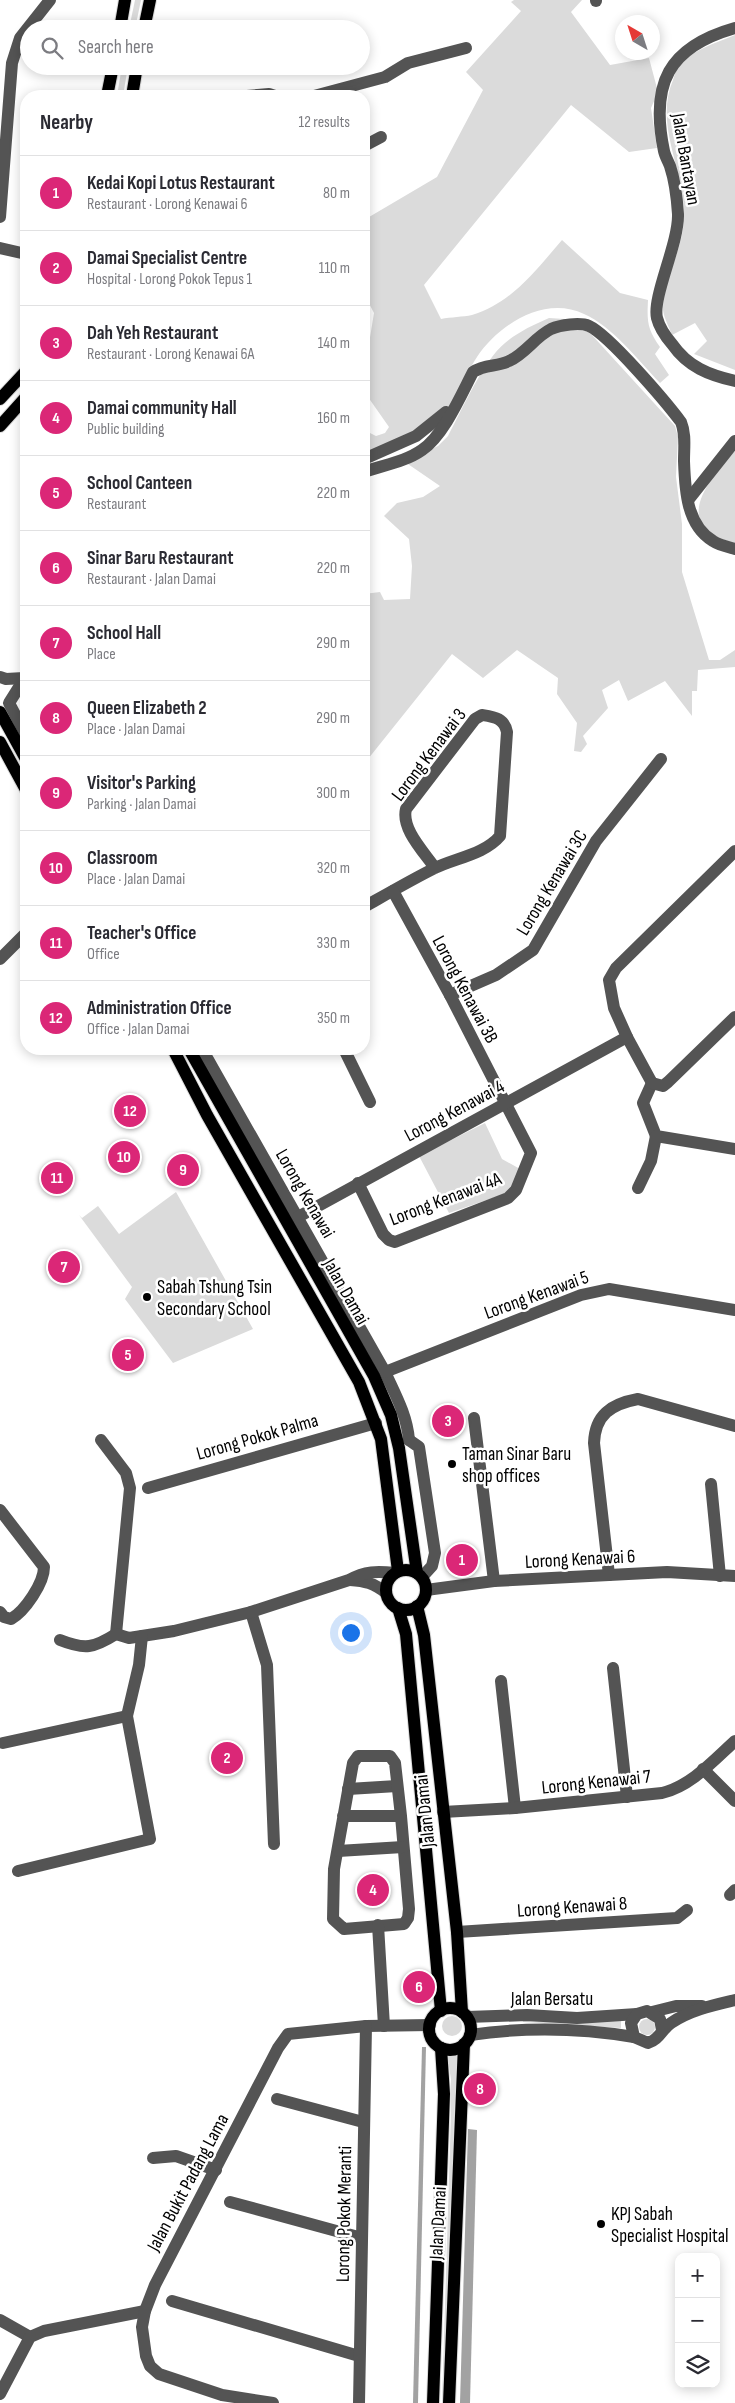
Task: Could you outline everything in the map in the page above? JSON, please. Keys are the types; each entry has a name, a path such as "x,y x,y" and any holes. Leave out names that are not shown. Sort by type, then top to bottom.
{"main road":[{"path":"122,20 125,0"},
{"path":"146,20 150,0"},
{"path":"108,90 111,75"},
{"path":"133,90 136,75"},
{"path":"0,399 20,377"},
{"path":"0,426 20,403"},
{"path":"0,712 20,748"},
{"path":"0,742 20,779"},
{"name":"Jalan Damai","path":"176,1055 207,1115 359,1382 382,1439 396,1572"},
{"name":"Jalan Damai","path":"192,1055 374,1376 391,1415 399,1448 419,1575"},
{"path":"408,1570 419,1575 426,1590 424,1599 417,1606 408,1610 398,1608 390,1602 386,1593 386,1585 396,1572 408,1570"},
{"name":"Jalan Damai","path":"417,1606 424,1635 457,1932 464,2014"},
{"name":"Jalan Damai","path":"398,1608 406,1634 441,2011"},
{"path":"451,2009 464,2014 471,2029 467,2040 453,2050 441,2048 431,2038 430,2025 441,2011 451,2009"},
{"name":"Jalan Damai","path":"449,2403 467,2040"},
{"name":"Jalan Damai","path":"433,2403 444,2094 441,2048"}],"street":[{"path":"38,20 50,0"},
{"name":"Jalan Bantayan","path":"735,28 695,44 675,60 664,86 659,106 664,153 675,185 678,215 676,240 659,295 657,317 668,339 679,355 690,365 705,373 735,381"},
{"path":"0,217 12,63 20,38"},
{"path":"336,90 385,77 408,63 466,48"},
{"path":"370,142 381,136"},
{"path":"0,248 20,253"},
{"path":"370,470 422,450 438,436 473,372 482,366 508,362 552,329 586,325 596,329 619,352 681,422 684,431 684,480 692,518 697,527 713,542 735,549"},
{"path":"370,457 406,442 440,419 459,397"},
{"path":"689,499 735,441"},
{"path":"406,442 413,454"},
{"path":"0,677 6,680 20,678"},
{"path":"20,686 9,706 20,725"},
{"name":"Lorong Kenawai 3","path":"370,904 435,868 483,849 500,836 507,732 505,724 498,718 482,715 475,720 406,809 404,818 409,830 435,868"},
{"name":"Lorong Kenawai 3C","path":"450,995 496,975 533,950 596,841 661,760"},
{"path":"735,851 616,968 609,980 614,1008 627,1037 652,1083 663,1086 668,1082 735,1016"},
{"name":"Lorong Kenawai 3B","path":"393,891 450,995 505,1105"},
{"path":"0,959 20,939"},
{"name":"Lorong Kenawai 4","path":"298,1217 627,1037"},
{"name":"Lorong Kenawai","path":"205,1055 385,1372 399,1400 408,1427 409,1440 419,1447 435,1553 432,1566 419,1575"},
{"path":"347,1055 370,1102"},
{"path":"638,1188 646,1177 656,1136 643,1103 652,1083"},
{"name":"Lorong Kenawai 4A","path":"358,1183 383,1234 389,1240 395,1242 508,1198 516,1190 531,1153 505,1105"},
{"path":"656,1136 735,1149"},
{"name":"Lorong Kenawai 5","path":"385,1372 581,1295 609,1289 735,1310"},
{"path":"609,1575 594,1443 594,1429 598,1418 629,1401 638,1399 735,1426"},
{"path":"474,1418 494,1581"},
{"name":"Lorong Pokok Palma","path":"148,1488 376,1423"},
{"path":"100,1440 126,1473 130,1488 116,1634"},
{"path":"399,1448 409,1440"},
{"path":"712,1484 720,1576"},
{"path":"0,1510 44,1567 44,1576 18,1615 12,1619 4,1617 0,1612"},
{"path":"116,1634 129,1638 174,1631 251,1612 375,1570 396,1572"},
{"name":"Lorong Kenawai 6","path":"426,1590 494,1581 667,1572 735,1576"},
{"path":"349,1580 365,1581 377,1586 386,1593"},
{"path":"251,1612 267,1665 274,1844"},
{"path":"60,1640 76,1646 92,1646 99,1645 116,1634"},
{"path":"18,1870 150,1839 128,1716 139,1666 142,1636"},
{"path":"613,1668 627,1797"},
{"path":"501,1682 515,1808"},
{"path":"3,1743 128,1716"},
{"name":"Lorong Kenawai 7","path":"443,1812 515,1808 627,1797 676,1789 703,1769 735,1741"},
{"path":"358,1756 390,1756 395,1763 397,1786 408,1918 404,1924 344,1929 334,1918 334,1869 353,1763 358,1756"},
{"path":"703,1769 735,1801"},
{"path":"348,1789 397,1786"},
{"path":"344,1816 401,1816"},
{"path":"338,1851 403,1847"},
{"name":"Lorong Kenawai 8","path":"457,1932 677,1918 687,1910"},
{"path":"378,1925 384,2026"},
{"path":"710,2006 676,2006 637,2014 631,2023 634,2037 643,2043 653,2042 662,2030 683,2016 710,2006 735,2000"},
{"path":"652,2012 660,2019 662,2030"},
{"name":"Jalan Bersatu","path":"464,2014 577,2018 637,2014"},
{"name":"Jalan Bukit Padang Lama","path":"272,2403 222,2395 159,2374 150,2366 146,2356 142,2327 145,2311 181,2234 278,2048 288,2034 366,2026 430,2025"},
{"name":"Lorong Pokok Meranti","path":"358,2403 366,2026"},
{"name":"Jalan Bersatu","path":"467,2040 536,2029 613,2033 634,2037"},
{"path":"277,2099 363,2122"},
{"path":"153,2158 176,2156 216,2170"},
{"path":"230,2202 362,2238"},
{"path":"172,2301 359,2356"},
{"path":"0,2394 30,2338 44,2331 145,2311"},
{"path":"0,2320 30,2338"}],"shaded area":[{"path":"135,0 141,0 137,20 131,20"},
{"path":"514,0 582,0 571,12 610,65 650,60 658,92 651,108 657,148 629,152 571,105 424,285 441,319 472,315 486,310 511,294 533,274 562,240 620,293 648,300 649,325 652,335 660,347 655,354 669,375 660,383 615,335 584,314 569,309 554,308 539,311 524,316 510,324 486,345 477,357 448,409 437,422 383,450 370,450 370,433 376,436 385,433 389,427 370,400 370,337 374,313 370,305 370,216 437,177 483,90 466,72 521,11 511,2"},
{"path":"735,35 735,370 694,354 707,341 695,323 672,335 663,310 666,287 681,239 684,214 680,180 668,130 668,97 676,71 684,60 705,48"},
{"path":"120,75 126,75 124,90 118,90"},
{"path":"549,318 565,319 591,334 675,426 678,437 676,477 682,524 682,572 709,660 720,660 735,650 735,667 698,670 697,691 692,691 692,716 665,681 628,701 619,680 602,690 608,708 583,736 587,744 581,752 574,751 577,723 557,694 558,678 517,650 483,678 452,654 370,756 370,593 380,592 384,600 410,599 412,566 409,539 384,516 397,503 423,497 440,486 405,462 438,446 448,436 489,361 505,343 531,326"},
{"path":"735,451 735,543 715,536 704,526 699,515 700,503 705,490 713,477"},
{"path":"485,1123 502,1159 520,1169 510,1192 449,1213 419,1156"},
{"path":"176,1192 253,1329 173,1363 125,1299 132,1287 79,1215 82,1218 98,1206 119,1234"},
{"path":"452,2016 459,2019 462,2026 459,2033 452,2036 445,2033 442,2026 445,2019"},
{"path":"644,2019 650,2019 655,2024 653,2033 644,2035 639,2030 639,2024"},
{"path":"621,2020 621,2028 523,2022 523,2021"},
{"path":"422,2047 426,2047 418,2403 413,2403"},
{"path":"447,2052 459,2053 454,2113 446,2403 442,2403 451,2112 451,2080"},
{"path":"468,2129 477,2130 470,2403 460,2403"}],"place":[{"name":"Administration Office","path":"130,1111"},
{"name":"Classroom","path":"124,1157"},
{"name":"Visitor's Parking","path":"183,1170"},
{"name":"Teacher's Office","path":"57,1178"},
{"name":"School Hall","path":"64,1267"},
{"name":"Sabah Tshung Tsin Secondary School","path":"147,1297"},
{"name":"School Canteen","path":"128,1355"},
{"name":"Dah Yeh Restaurant","path":"448,1421"},
{"name":"Taman Sinar Baru shop offices","path":"452,1464"},
{"name":"Kedai Kopi Lotus Restaurant","path":"462,1560"},
{"name":"Damai Specialist Centre","path":"227,1758"},
{"name":"Damai community Hall","path":"373,1890"},
{"name":"Sinar Baru Restaurant","path":"419,1987"},
{"name":"Queen Elizabeth 2","path":"480,2089"},
{"name":"KPJ Sabah Specialist Hospital","path":"601,2224"}]}
